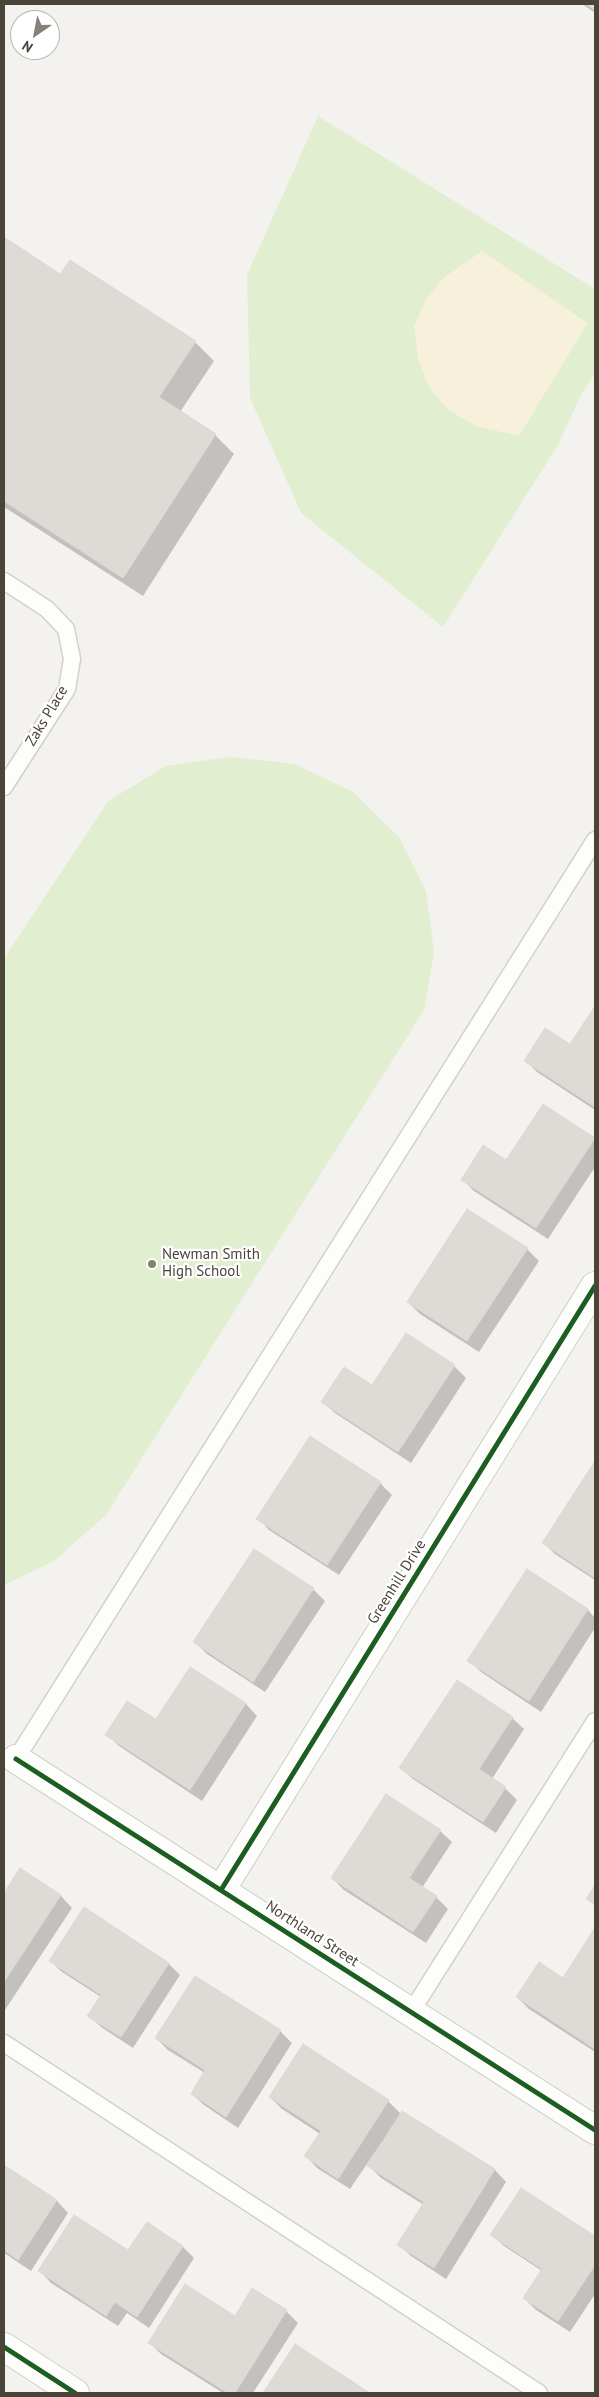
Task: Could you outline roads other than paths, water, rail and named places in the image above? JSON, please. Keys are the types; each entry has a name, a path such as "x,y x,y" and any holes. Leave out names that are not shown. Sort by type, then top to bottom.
{"street":[{"name":"Greenhill Drive","path":"221,1890 595,1286"},
{"name":"Northland Street","path":"16,1759 595,2130"},
{"path":"4,2347 75,2393"}],"lane":[{"name":"Zaks Place","path":"4,581 47,609 66,629 72,659 67,689 4,786"},
{"path":"16,1759 595,840"},
{"path":"411,2012 595,1721"},
{"path":"4,2043 539,2393"}],"place":[{"name":"Newman Smith High School","path":"152,1264"}]}
